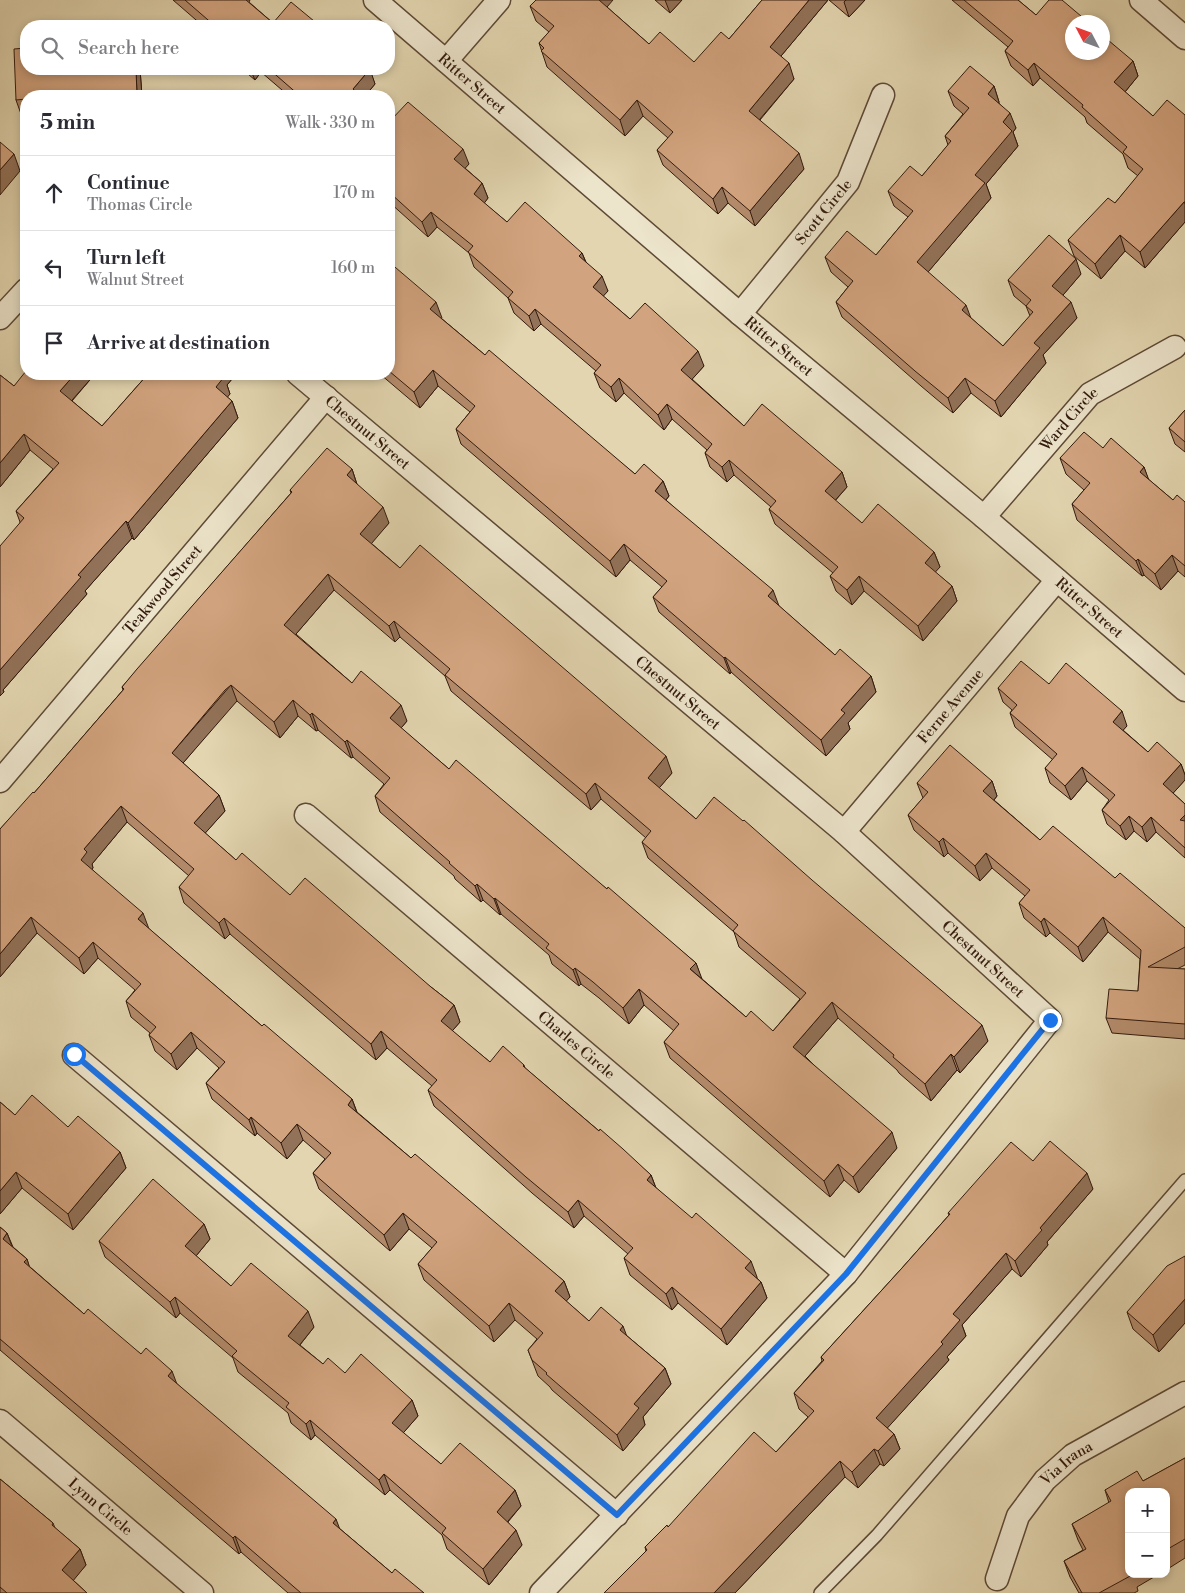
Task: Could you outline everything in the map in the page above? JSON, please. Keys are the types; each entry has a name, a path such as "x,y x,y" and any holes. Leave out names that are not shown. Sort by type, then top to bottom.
{"street":[{"name":"Ritter Street","path":"375,0 740,314 984,517 1185,690"},
{"path":"446,61 499,0"},
{"path":"1141,0 1185,38"},
{"name":"Scott Circle","path":"740,314 848,182 883,95"},
{"path":"0,318 20,296"},
{"name":"Ward Circle","path":"984,517 1090,394 1175,347"},
{"name":"Chestnut Street","path":"305,380 844,832 1050,1020 846,1274"},
{"name":"Teakwood Street","path":"0,781 326,397"},
{"name":"Ferne Avenue","path":"844,832 1057,580"},
{"name":"Charles Circle","path":"306,815 846,1274"},
{"path":"74,1054 617,1515"},
{"path":"540,1593 617,1515 846,1274"},
{"name":"Via Irana","path":"997,1579 1018,1516 1045,1480 1073,1455 1185,1393"},
{"name":"Lynn Circle","path":"0,1421 202,1593"}],"lane":[{"path":"820,1593 877,1535 1185,1180"}],"building":[{"path":"185,0 246,0 269,20 208,20"},
{"path":"536,0 599,0 649,44 660,32 694,62 721,32 729,39 762,0 809,0 770,47 789,63 749,111 799,153 750,211 722,187 713,199 657,150 673,132 637,100 620,120 541,51 544,48 539,43 554,26 530,6"},
{"path":"964,0 1018,0 1036,15 1049,0 1062,0 1080,15 1065,15 1065,60 1110,60 1110,42 1133,61 1114,82 1153,116 1167,100 1185,115 1185,202 1140,252 1120,235 1095,264 1068,240 1108,198 1115,203 1143,169 1123,152 1127,147 1082,107 1083,105 1034,63 1028,70 1005,51 1013,41"},
{"path":"291,2 313,20 276,20"},
{"path":"20,48 20,75 136,75 137,90 20,90 20,100 16,100 14,49"},
{"path":"970,66 994,86 988,94 1010,113 1003,122 1012,131 975,175 985,183 917,262 966,305 962,310 1003,346 1033,312 1026,306 1031,300 1008,280 1049,235 1076,259 1052,286 1071,302 1034,343 1040,348 995,401 965,378 948,398 915,371 836,302 853,281 825,257 847,231 876,255 913,211 888,191 910,166 922,176 951,141 945,136 969,108 948,91"},
{"path":"276,75 365,75 353,89 354,90 293,90"},
{"path":"408,102 463,149 454,159 482,183 474,194 507,222 525,202 582,253 579,256 602,276 593,287 630,319 645,303 698,351 681,370 744,426 762,404 842,472 825,491 862,523 878,504 934,552 925,563 952,586 918,626 859,576 847,590 830,576 838,567 769,509 776,501 729,460 722,467 705,453 712,444 667,404 658,415 619,378 611,387 594,373 601,365 535,309 529,316 508,298 513,292 468,252 473,246 431,212 422,222 395,197 395,116"},
{"path":"0,142 14,154 0,170"},
{"path":"395,267 436,302 430,309 485,355 489,350 635,474 644,464 663,481 655,491 773,590 768,596 835,655 840,649 871,676 841,710 845,713 821,740 653,597 667,581 624,544 610,561 456,429 475,406 433,370 414,392 395,376"},
{"path":"0,375 14,386 20,378 70,380 60,391 102,426 143,380 222,380 216,387 232,401 128,523 126,521 78,575 81,577 0,670 0,546 24,518 16,511 59,463 24,434 0,463"},
{"path":"1185,410 1185,442 1169,428"},
{"path":"1084,432 1103,448 1111,438 1144,467 1140,472 1173,500 1177,495 1185,502 1185,566 1172,555 1155,574 1138,559 1136,561 1072,504 1090,483 1060,458"},
{"path":"327,448 352,469 347,475 383,507 360,534 400,568 420,545 666,756 648,778 696,819 714,797 744,820 982,1025 954,1057 951,1054 925,1084 832,1002 793,1047 892,1132 853,1177 838,1164 824,1181 664,1042 679,1024 639,989 623,1008 593,982 575,968 573,970 546,948 549,944 495,898 477,884 475,886 375,796 390,778 347,740 345,742 312,713 310,715 293,700 274,722 231,685 225,690 172,753 219,795 194,823 236,860 242,853 290,895 305,878 454,1005 441,1021 490,1062 503,1046 523,1066 599,1131 600,1129 651,1175 647,1180 692,1218 696,1213 751,1261 745,1268 761,1282 721,1329 672,1287 666,1294 624,1258 633,1248 578,1200 568,1212 526,1177 428,1090 437,1080 381,1031 371,1044 224,918 219,923 179,887 194,869 121,806 84,849 87,852 81,860 143,913 138,919 262,1026 264,1024 352,1099 348,1105 411,1158 415,1154 564,1281 555,1291 589,1321 601,1307 623,1326 620,1330 665,1368 634,1404 639,1408 617,1435 532,1360 528,1350 543,1333 509,1303 489,1326 418,1264 437,1242 403,1213 384,1235 313,1173 331,1153 297,1124 281,1143 251,1117 249,1120 206,1083 225,1062 191,1032 171,1054 149,1035 156,1027 126,1001 141,984 93,942 79,958 31,917 0,954 0,829 34,793 124,689 122,687 137,669 292,492 290,490","holes":["328,574 389,626 394,621 450,669 445,675 586,794 595,783 651,831 642,842 738,925 733,931 806,993 773,1031 751,1011 746,1017 690,969 696,963 456,760 449,769 390,718 401,705 361,671 352,683 284,625"]},
{"path":"1021,661 1049,684 1066,663 1122,711 1113,722 1148,752 1157,742 1181,764 1163,784 1185,804 1185,815 1180,820 1185,821 1185,848 1151,817 1142,827 1129,816 1120,826 1102,810 1115,795 1082,767 1065,786 1045,768 1057,754 1010,713 1017,705 998,688"},
{"path":"950,745 992,781 983,791 1040,840 1053,826 1115,878 1120,873 1185,928 1185,947 1148,967 1185,969 1185,1024 1106,1018 1109,989 1138,991 1141,950 1103,917 1078,947 1044,918 1041,922 1019,903 1030,890 986,853 975,866 943,838 939,842 908,815 928,792 917,783"},
{"path":"32,1095 68,1127 78,1116 120,1152 68,1214 16,1172 0,1191 0,1102 15,1115"},
{"path":"1050,1141 1087,1173 1040,1228 1042,1230 1015,1261 1006,1253 953,1314 960,1320 941,1342 943,1344 876,1418 894,1434 878,1451 874,1449 852,1472 840,1461 714,1593 604,1593 647,1550 645,1547 667,1525 668,1527 754,1432 776,1452 814,1411 794,1393 824,1360 821,1357 950,1214 948,1213 1011,1142 1033,1161"},
{"path":"153,1179 204,1224 185,1246 231,1286 251,1263 308,1311 288,1336 323,1364 328,1358 345,1373 361,1354 412,1400 392,1423 441,1464 460,1443 515,1490 497,1512 516,1530 483,1569 442,1533 446,1528 384,1474 379,1480 310,1420 306,1424 286,1407 289,1403 232,1356 237,1351 175,1297 170,1302 99,1241"},
{"path":"0,1227 7,1233 3,1239 27,1259 24,1262 84,1314 88,1309 141,1354 146,1348 172,1371 168,1376 336,1519 333,1523 392,1573 395,1569 424,1593 301,1593 235,1536 233,1538 0,1339"},
{"path":"1185,1256 1185,1299 1153,1335 1127,1312 1167,1266"},
{"path":"1185,1458 1185,1539 1170,1548 1170,1488 1125,1488 1126,1578 1099,1593 1082,1593 1064,1561 1086,1549 1072,1524 1111,1501 1105,1490 1137,1471 1143,1481"},
{"path":"0,1479 53,1523 52,1525 80,1549 62,1570 87,1593 7,1593 0,1587"}],"route":[{"path":"74,1054 617,1515 846,1274 1050,1020"}]}
